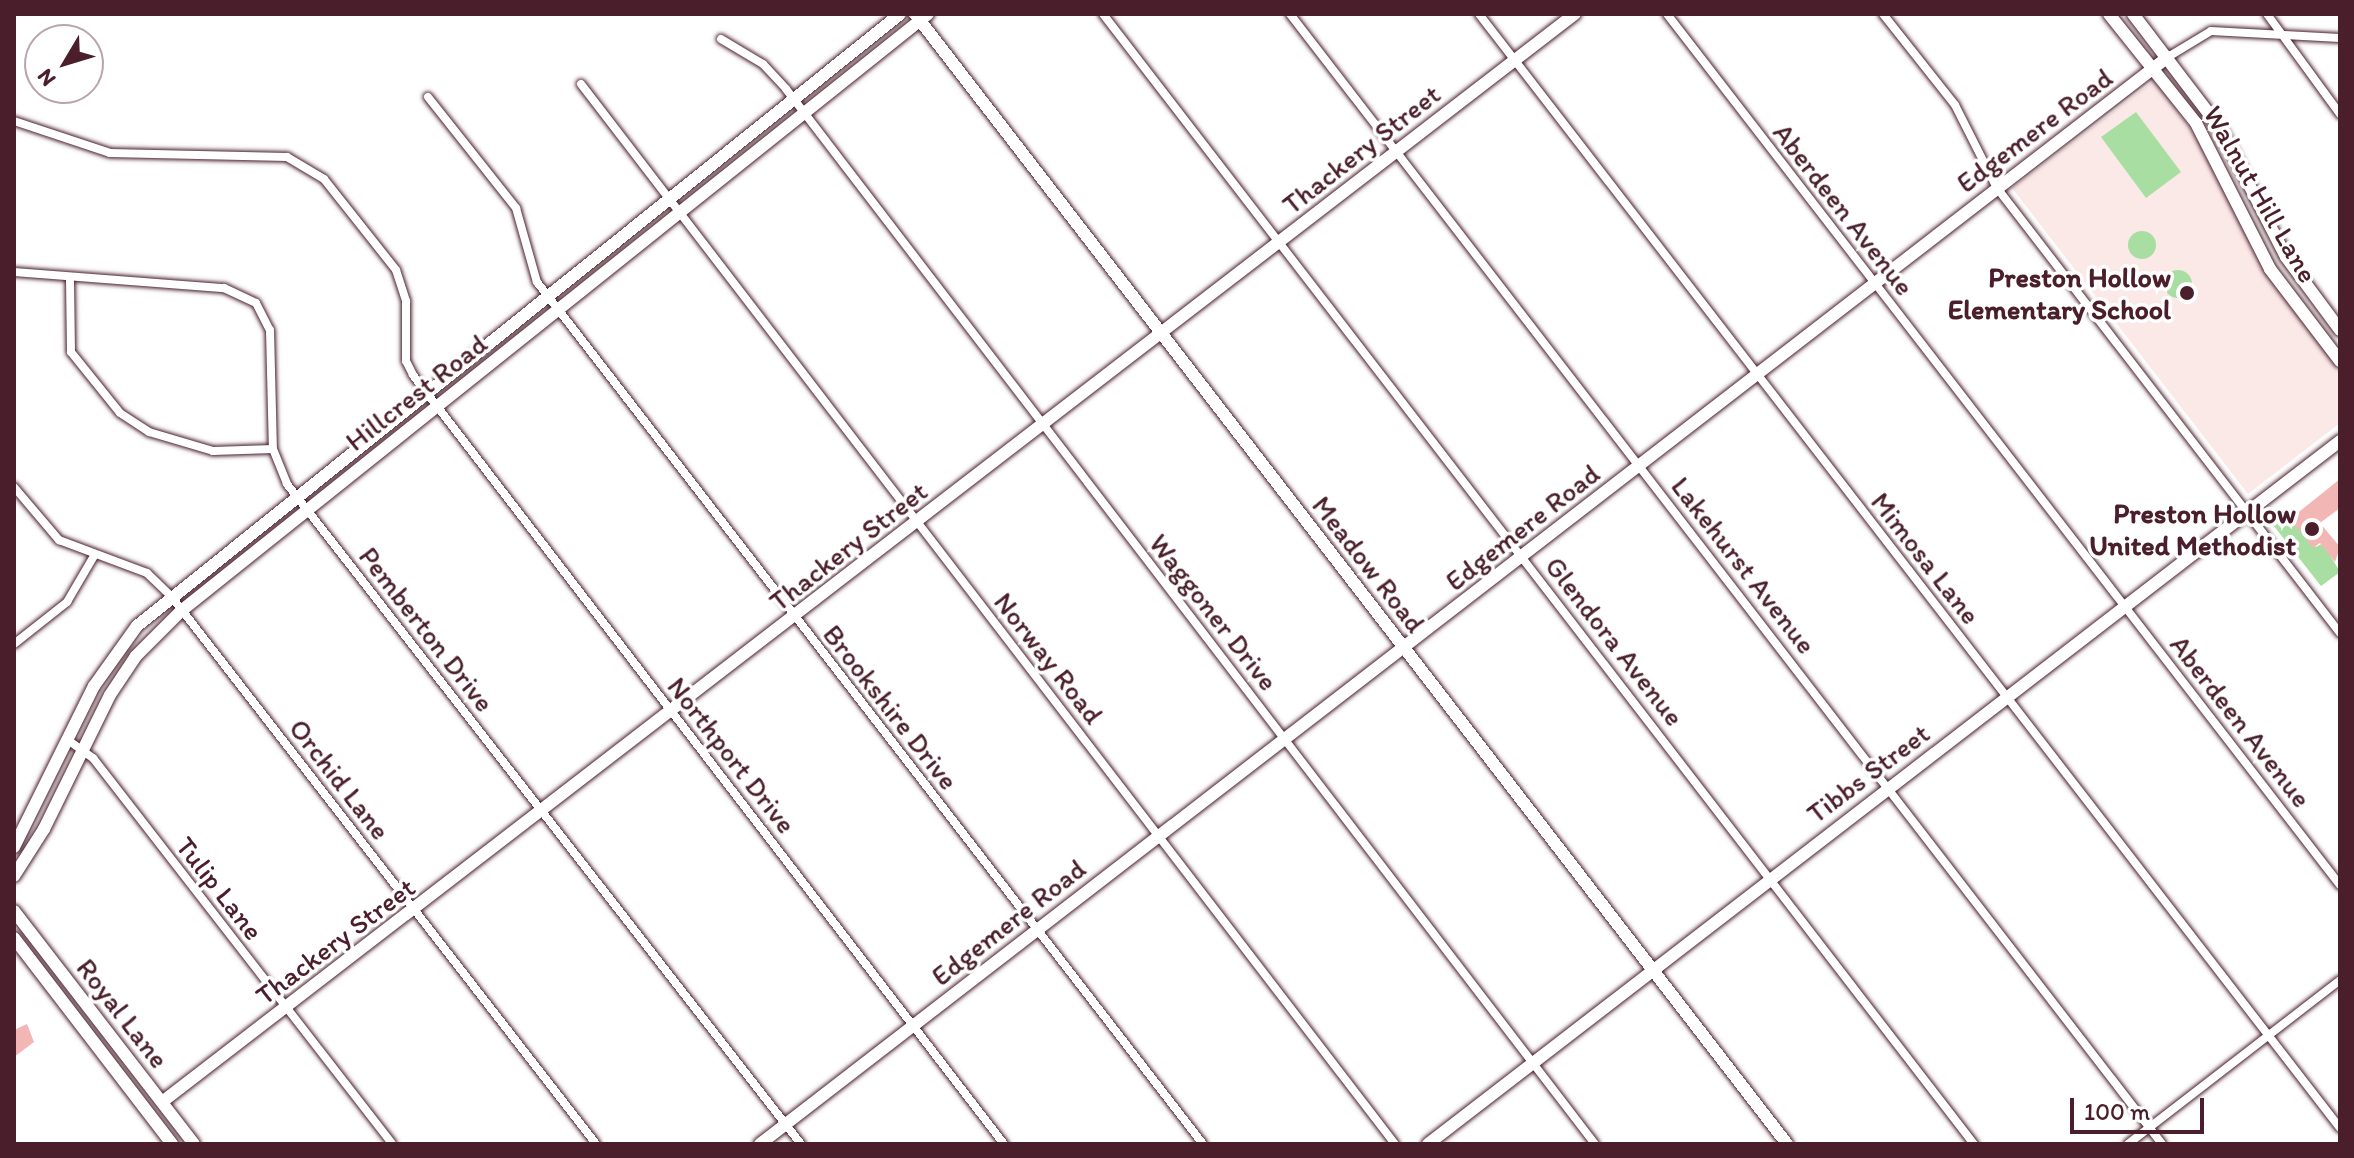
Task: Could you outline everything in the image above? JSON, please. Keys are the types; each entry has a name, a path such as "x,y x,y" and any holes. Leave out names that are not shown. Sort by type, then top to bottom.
{"street":[{"name":"Hillcrest Road","path":"14,876 136,656 181,611 679,212 900,14"},
{"name":"Glendora Avenue","path":"1103,14 1974,1144"},
{"name":"Lakehurst Avenue","path":"1290,14 2162,1144"},
{"name":"Mimosa Lane","path":"1479,14 2340,1128"},
{"name":"Thackery Street","path":"148,1112 415,911 1575,14"},
{"name":"Aberdeen Avenue","path":"1667,14 2340,885"},
{"path":"1883,14 1955,105 1997,188 2340,633"},
{"name":"Walnut Hill Lane","path":"2109,14 2154,69 2219,160 2270,269 2340,361"},
{"name":"Walnut Hill Lane","path":"2133,14 2220,128 2292,267 2340,330"},
{"path":"2267,14 2340,114"},
{"name":"Hillcrest Road","path":"14,847 121,644 171,596 668,198 921,16"},
{"name":"Meadow Road","path":"921,16 1160,334 1787,1144"},
{"name":"Edgemere Road","path":"760,1144 2199,34 2281,32 2340,38"},
{"name":"Waggoner Drive","path":"721,39 763,64 799,106 1595,1144"},
{"name":"Norway Road","path":"581,84 1395,1144"},
{"name":"Brookshire Drive","path":"428,97 516,208 529,264 547,295 1203,1144"},
{"path":"14,121 99,151 287,157 310,167 396,270 406,301 406,361 426,392"},
{"name":"Pemberton Drive","path":"14,272 70,280 211,287 250,298 270,330 273,449 295,496 801,1144"},
{"path":"70,280 71,352 120,413 149,432 195,447 273,449"},
{"name":"Northport Drive","path":"426,392 1004,1144"},
{"name":"Tibbs Street","path":"1428,1144 2340,441"},
{"name":"Orchid Lane","path":"14,487 52,534 94,556 147,573 171,596 596,1144"},
{"path":"14,644 67,602 94,556"},
{"name":"Tulip Lane","path":"68,740 83,748 392,1144"},
{"name":"Royal Lane","path":"14,911 194,1144"},
{"name":"Royal Lane","path":"14,938 172,1144"},
{"path":"2128,1144 2340,980"}],"shaded area":[{"name":"Preston Hollow Elementary School","path":"2155,80 2204,148 2264,270 2340,371 2340,423 2248,494 2012,188"}],"green space":[{"path":"2136,112 2181,172 2146,198 2101,137"},
{"path":"2142,231 2152,235 2156,245 2152,255 2142,259 2132,255 2128,245 2132,235"},
{"path":"2178,270 2188,274 2192,284 2188,294 2178,298 2168,294 2164,284 2168,274"},
{"path":"2277,516 2291,518 2316,547 2323,543 2340,572 2321,586 2270,521"}],"building":[{"name":"Preston Hollow United Methodist","path":"2340,479 2340,508 2320,523 2340,547 2335,562 2320,543 2313,548 2290,519"},
{"path":"27,1024 34,1042 14,1057 14,1030"}],"place":[{"name":"Preston Hollow Elementary School","path":"2187,293"},
{"name":"Preston Hollow United Methodist","path":"2312,529"}]}
